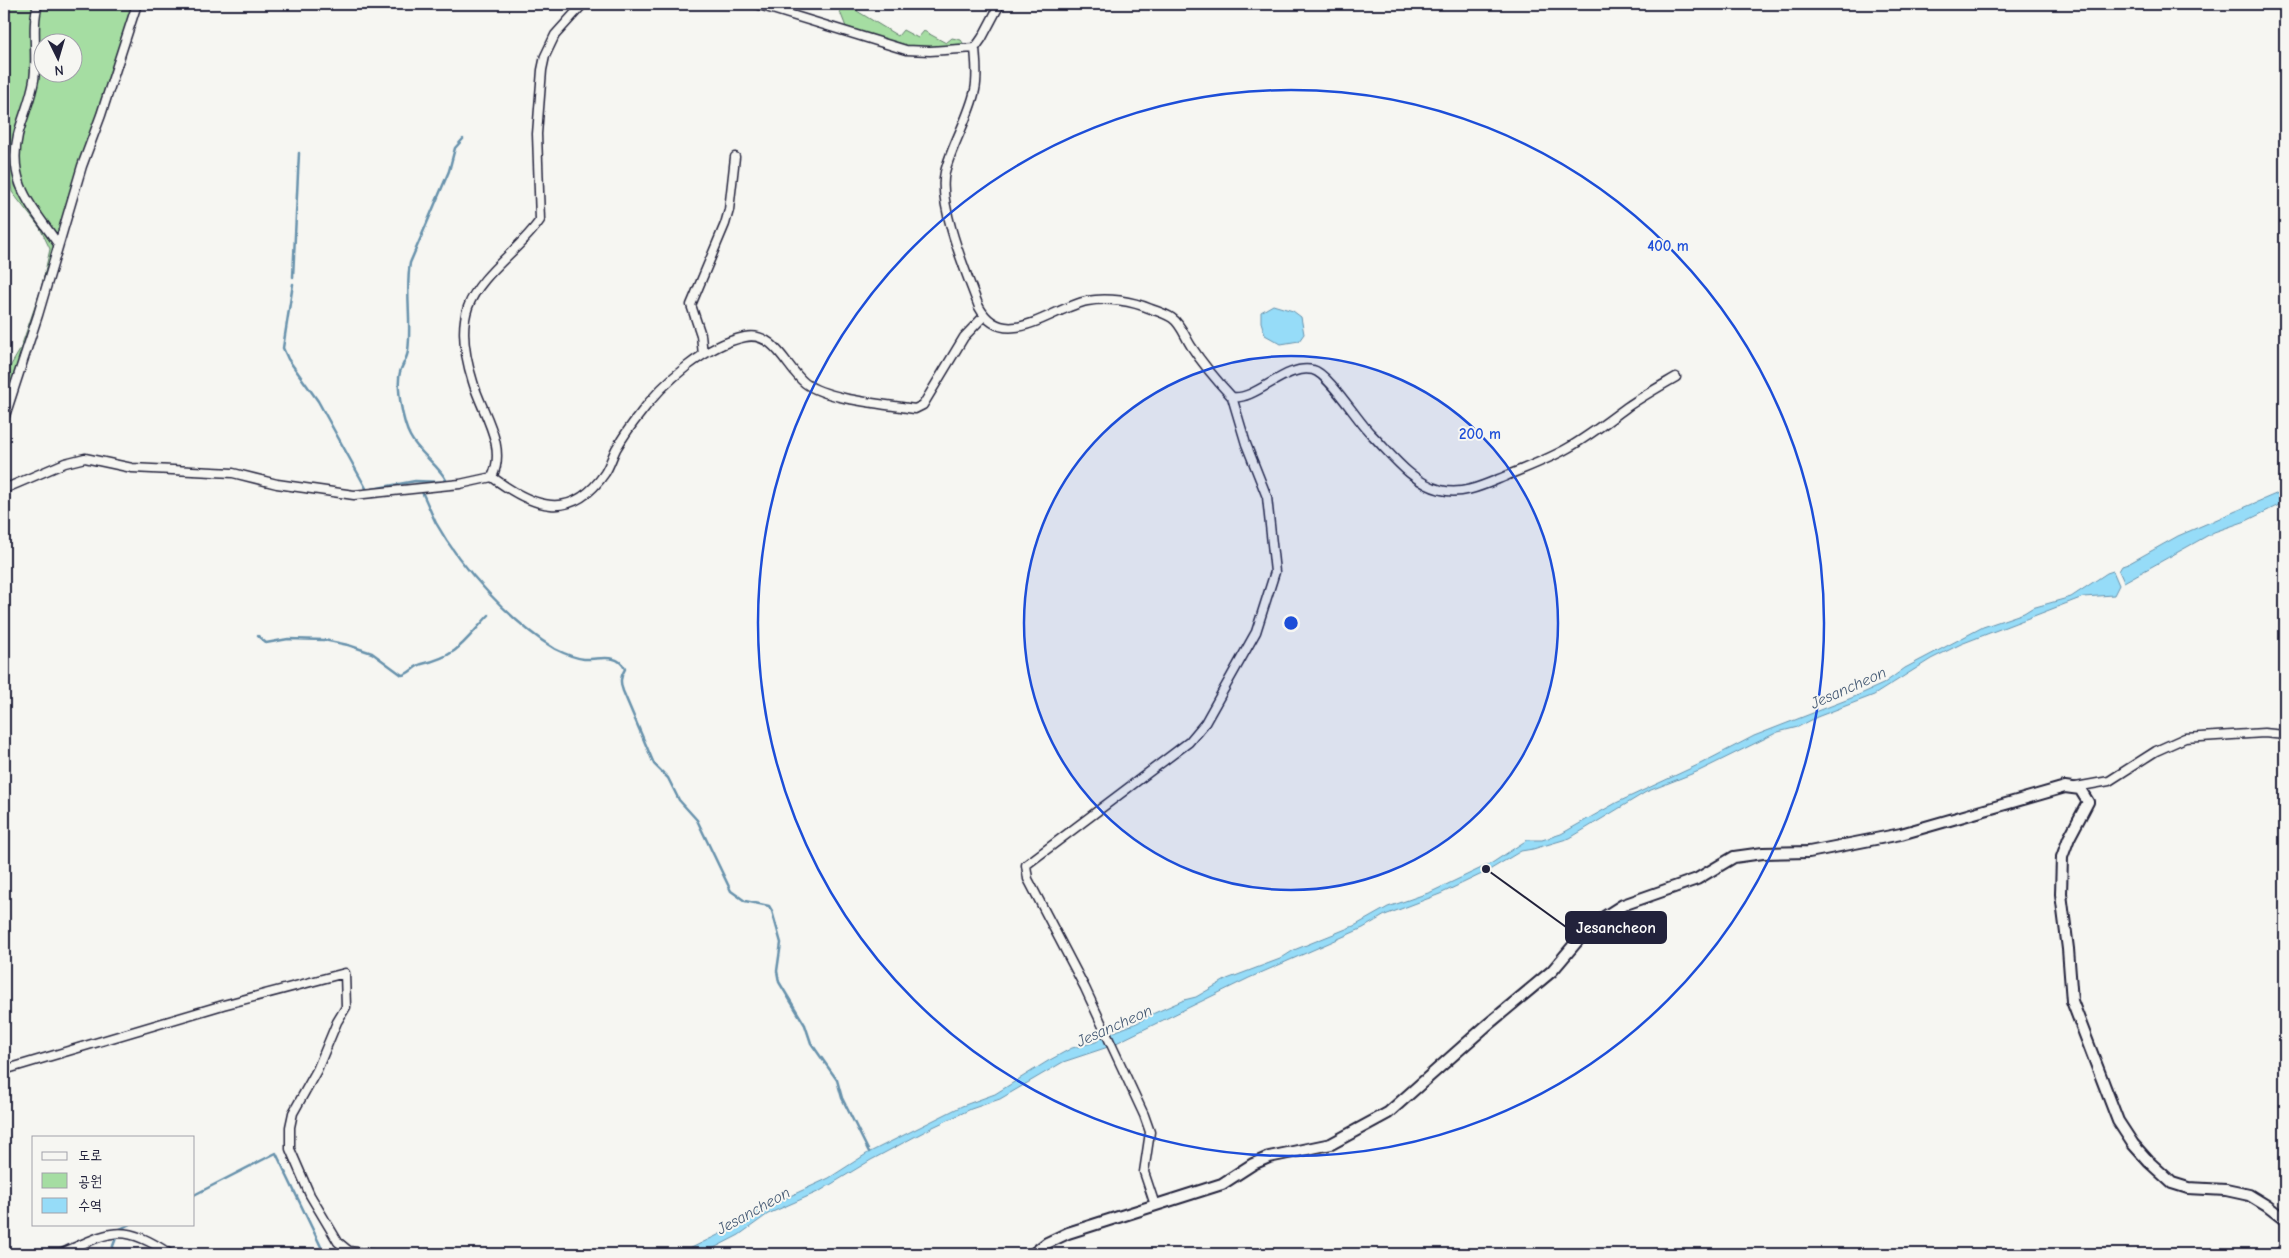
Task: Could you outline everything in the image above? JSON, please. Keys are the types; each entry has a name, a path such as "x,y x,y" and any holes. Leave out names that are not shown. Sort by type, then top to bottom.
{"street":[{"path":"38,4 34,78 18,135 16,167 18,182 23,192 58,244"},
{"path":"4,419 58,244 138,4"},
{"path":"492,476 496,465 496,446 488,420 473,384 465,342 466,317 468,307 480,288 540,220 537,142 542,70 549,44 583,4"},
{"path":"756,4 906,50 930,51 974,48"},
{"path":"1000,4 985,34 974,48 975,89 945,172 944,195 954,236 984,316 996,326 1016,327 1086,301 1106,299 1142,305 1172,318 1179,324 1192,348 1232,397 1246,444 1267,497 1274,554 1274,579 1256,632 1205,723 1189,742 1026,865 1028,879 1105,1030 1149,1127 1144,1172 1155,1205"},
{"path":"703,355 701,335 691,305 725,224 729,210 735,156"},
{"path":"492,476 508,488 543,505 562,505 577,500 604,475 616,450 651,400 678,374 703,355 738,339 753,336 768,341 802,380 821,392 915,409 923,405 964,337 984,316"},
{"path":"1232,397 1250,393 1298,372 1312,369 1319,372 1336,390 1360,422 1406,470 1415,477 1441,490 1457,491 1476,488 1492,482 1568,448 1628,406 1676,377"},
{"path":"4,489 65,463 85,458 132,468 233,473 277,484 354,496 460,484 492,476"},
{"path":"1033,1254 1040,1247 1062,1236 1222,1184 1260,1160 1331,1144 1388,1113 1486,1026 1552,971 1590,926 1623,905 1697,879 1734,857 1810,852 1901,834 2054,789 2110,781 2156,751 2185,738 2264,733 2285,735"},
{"path":"2076,787 2083,792 2088,802 2065,848 2060,880 2070,990 2072,1001 2118,1121 2138,1150 2172,1183 2188,1188 2226,1190 2249,1195 2285,1220"},
{"path":"4,1070 205,1010 345,973 346,1007 337,1022 317,1070 293,1113 289,1140 292,1156 310,1195 338,1242 342,1247 354,1253"},
{"path":"60,1254 113,1232 131,1234 150,1241 170,1254"},
{"path":"2280,1254 2285,1248"},
{"path":"340,1254 372,1254"},
{"path":"440,1254 450,1254"}],"green space":[{"path":"4,4 35,4 34,32 32,32 32,84 13,154 4,157"},
{"path":"41,4 134,4 77,173 59,237 56,236 36,209 26,192 21,176 19,159 20,141 32,80 32,82 82,82 82,32 39,32"},
{"path":"837,4 859,4 857,11 898,36 903,30 918,38 924,31 946,43 952,38 961,40 965,46 907,48 846,27"},
{"path":"9,156 12,157 15,186 55,247 4,411 4,386 11,365 20,350 41,289 50,249 40,228 12,192 9,170 4,164 4,159"}],"water":[{"path":"1273,305 1293,311 1301,317 1304,334 1299,341 1281,344 1265,335 1261,322 1261,312"},
{"path":"2285,490 2285,502 2246,521 2214,532 2124,582 2119,571 2122,566 2178,536"},
{"path":"2113,571 2119,585 2114,595 2083,597 1961,644 1931,659 1874,695 1817,717 1798,727 1778,732 1699,771 1646,792 1570,838 1521,851 1486,872 1440,894 1385,915 1363,928 1249,978 1108,1047 1063,1062 1000,1099 971,1109 933,1127 871,1160 820,1191 768,1214 739,1235 710,1250 699,1254 679,1254 724,1232 747,1216 829,1178 868,1153 962,1106 995,1094 1072,1048 1096,1042 1104,1036 1139,1022 1150,1015 1184,1000 1196,997 1227,979 1280,959 1294,950 1356,925 1388,907 1431,892 1492,863 1527,840 1542,840 1561,834 1616,803 1700,764 1754,736 1883,684 1905,668 1983,627 2024,613 2032,608 2071,597"}],"waterway":[{"path":"293,284 283,348 288,359 318,401 367,490 415,481 444,482 446,480 443,475 418,448 407,430 401,405 399,379 408,351 410,263 449,171 455,148 463,139"},
{"path":"293,277 299,153"},
{"path":"422,492 436,523 459,558 488,593 521,624 538,638 566,654 584,659 613,659 618,660 622,664 625,669 621,677 622,688 654,764 668,778 679,800 697,820 731,891 745,901 769,906 772,911 781,943 777,971 779,982 805,1025 811,1043 837,1080 842,1098 869,1152"},
{"path":"258,636 266,643 288,639 324,640 348,645 372,653 402,675 419,665 445,656 453,651 467,640 489,615"},
{"path":"195,1194 276,1153 324,1253"},
{"path":"120,1229 126,1226"},
{"path":"110,1254 116,1238"}],"place":[{"name":"Jesancheon","path":"1486,869"}]}
